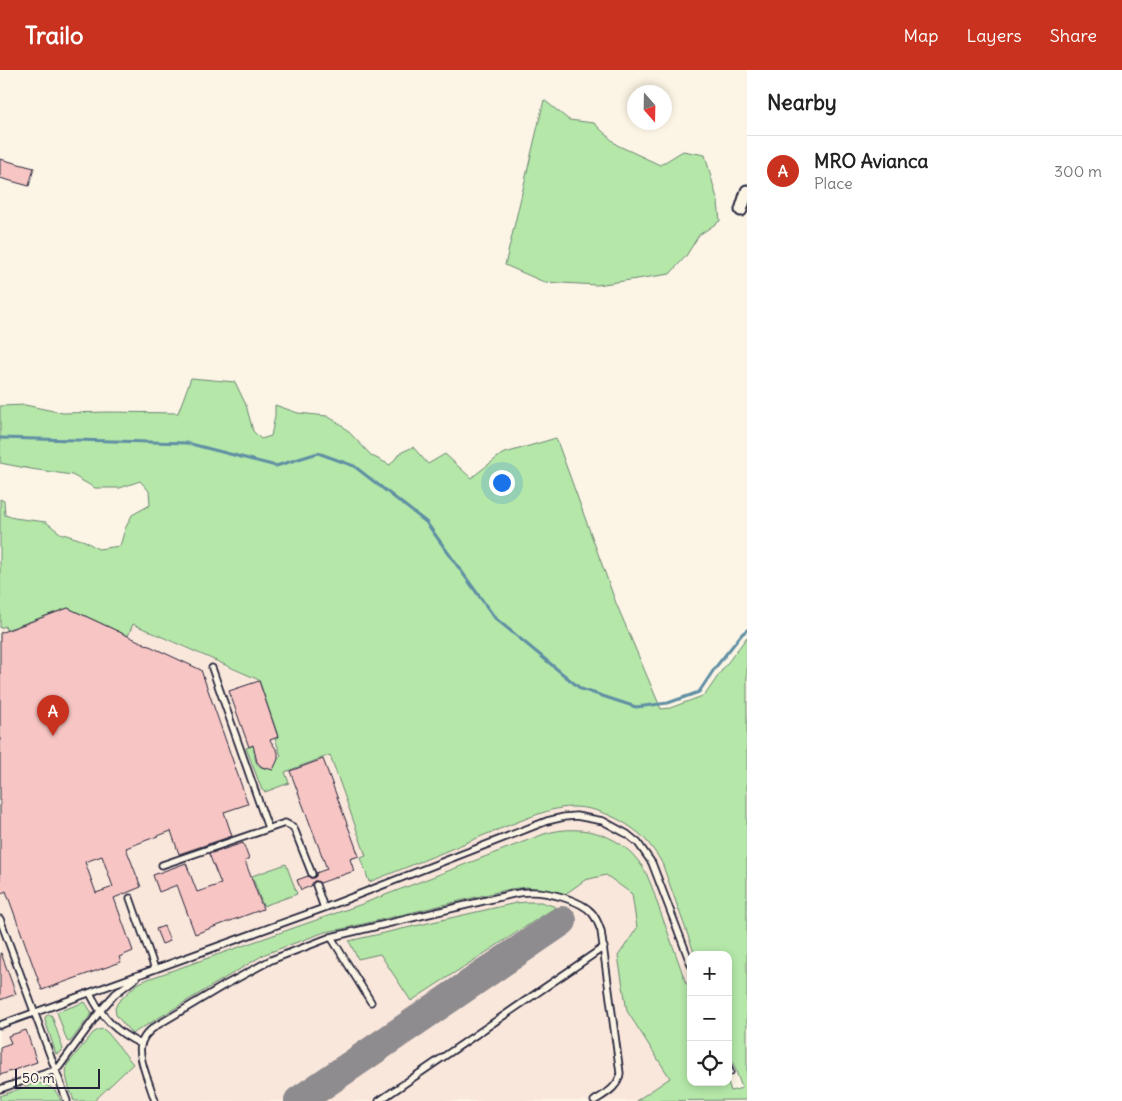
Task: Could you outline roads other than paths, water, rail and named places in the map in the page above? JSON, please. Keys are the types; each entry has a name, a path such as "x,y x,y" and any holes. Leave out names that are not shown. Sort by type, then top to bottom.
{"street":[{"path":"741,210 747,191"}],"lane":[{"path":"212,668 268,828"},
{"path":"0,1025 324,908 547,821 564,817 582,817 603,821 627,834 638,843 652,863 687,954"},
{"path":"162,865 285,823 293,827 312,874"},
{"path":"316,885 324,908"},
{"path":"156,1101 140,1056 141,1044 144,1038 149,1031 223,986 271,960 331,937 513,894 529,892 555,895 578,904 591,912 602,931 620,1078 617,1084 594,1101"},
{"path":"130,898 155,969"},
{"path":"0,919 67,1101"},
{"path":"331,937 371,1002"},
{"path":"378,1101 604,947"},
{"path":"0,1089 59,1067 114,994 142,974"},
{"path":"90,992 100,1011 121,1033 141,1044"},
{"path":"605,1093 606,1101"}],"waterway":[{"path":"0,438 187,443 276,466 318,453 354,466 426,522 495,618 581,689 636,707 668,703 699,692 715,668 747,630"}],"place":[{"name":"MRO Avianca","path":"53,736"}]}
